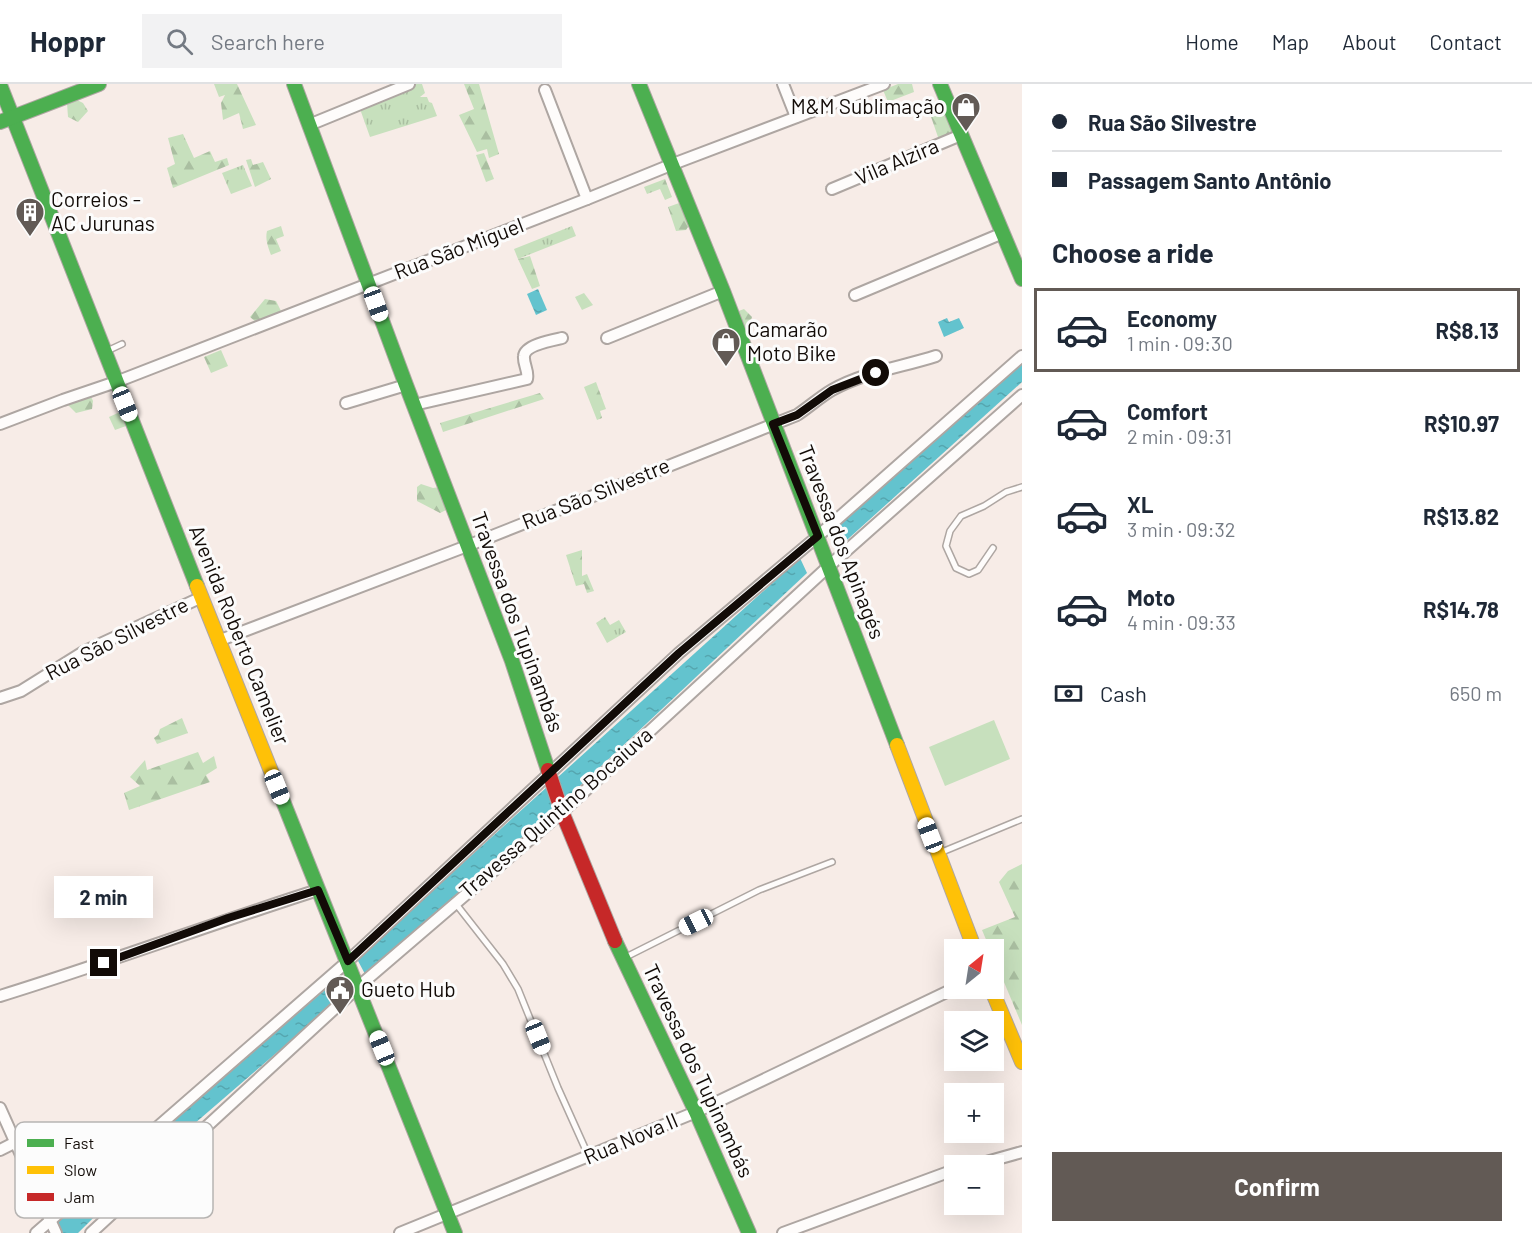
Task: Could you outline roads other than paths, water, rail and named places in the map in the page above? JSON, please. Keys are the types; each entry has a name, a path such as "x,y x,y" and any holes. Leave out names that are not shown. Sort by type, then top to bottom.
{"street":[{"path":"6,120 99,84"},
{"name":"Travessa dos Tupinambás","path":"294,84 512,661 562,812 623,958 696,1112 749,1233"},
{"path":"309,125 409,84"},
{"name":"Travessa dos Apinagés","path":"639,84 723,291 971,939"},
{"path":"783,84 796,117"},
{"name":"Rua São Miguel","path":"0,424 116,382 587,200 672,164 884,84"},
{"path":"940,84 1022,279"},
{"name":"Avenida Roberto Camelier","path":"0,85 6,120 104,352 348,961 454,1233"},
{"path":"545,90 587,200"},
{"name":"Vila Alzira","path":"832,189 961,135"},
{"path":"855,296 1003,233"},
{"path":"607,338 723,291"},
{"path":"414,405 527,379 524,356 526,351 530,347 562,338"},
{"name":"Rua São Silvestre","path":"218,641 467,546 797,415 832,390 860,378 936,356"},
{"name":"Travessa Quintino Bocaiuva","path":"163,1122 348,961 679,653 818,536 1022,356"},
{"path":"346,403 406,385"},
{"name":"Travessa Quintino Bocaiuva","path":"211,1122 358,987 562,812 829,566 1022,395"},
{"name":"Rua São Silvestre","path":"0,698 21,691 85,651 202,597"},
{"path":"0,996 145,949 228,918 318,890"},
{"name":"Rua Nova II","path":"400,1233 696,1112 944,993"},
{"path":"996,999 1022,1062"},
{"path":"0,1108 14,1143 0,1150"},
{"path":"1004,1157 1022,1152"},
{"path":"783,1233 944,1174"},
{"path":"48,1218 56,1233"},
{"name":"Travessa Quintino Bocaiuva","path":"36,1233 52,1218"},
{"name":"Travessa Quintino Bocaiuva","path":"91,1233 107,1218"}],"lane":[{"path":"104,352 122,344"},
{"path":"993,548 978,570 969,574 956,568 946,546 950,531 961,516 984,506 1006,492 1022,487"},
{"path":"937,854 1022,819"},
{"path":"623,958 759,890 832,862"},
{"path":"454,903 504,964 518,989 589,1157"}],"water":[{"path":"538,289 547,310 536,315 527,294"},
{"path":"947,318 949,322 959,318 964,328 944,337 938,322"},
{"path":"1022,361 1022,382 838,548 830,531"},
{"path":"800,558 807,573 565,800 365,974 357,959"},
{"path":"331,985 339,999 196,1122 171,1122"},
{"path":"63,1218 93,1218 78,1233 63,1233 57,1223"}],"waterway":[{"path":"325,1003 345,987"}],"place":[{"name":"M&M Sublimação","path":"966,132"},
{"name":"Correios - AC Jurunas","path":"30,238"},
{"name":"Camarão Moto Bike","path":"726,368"},
{"name":"Gueto Hub","path":"340,1016"}]}
